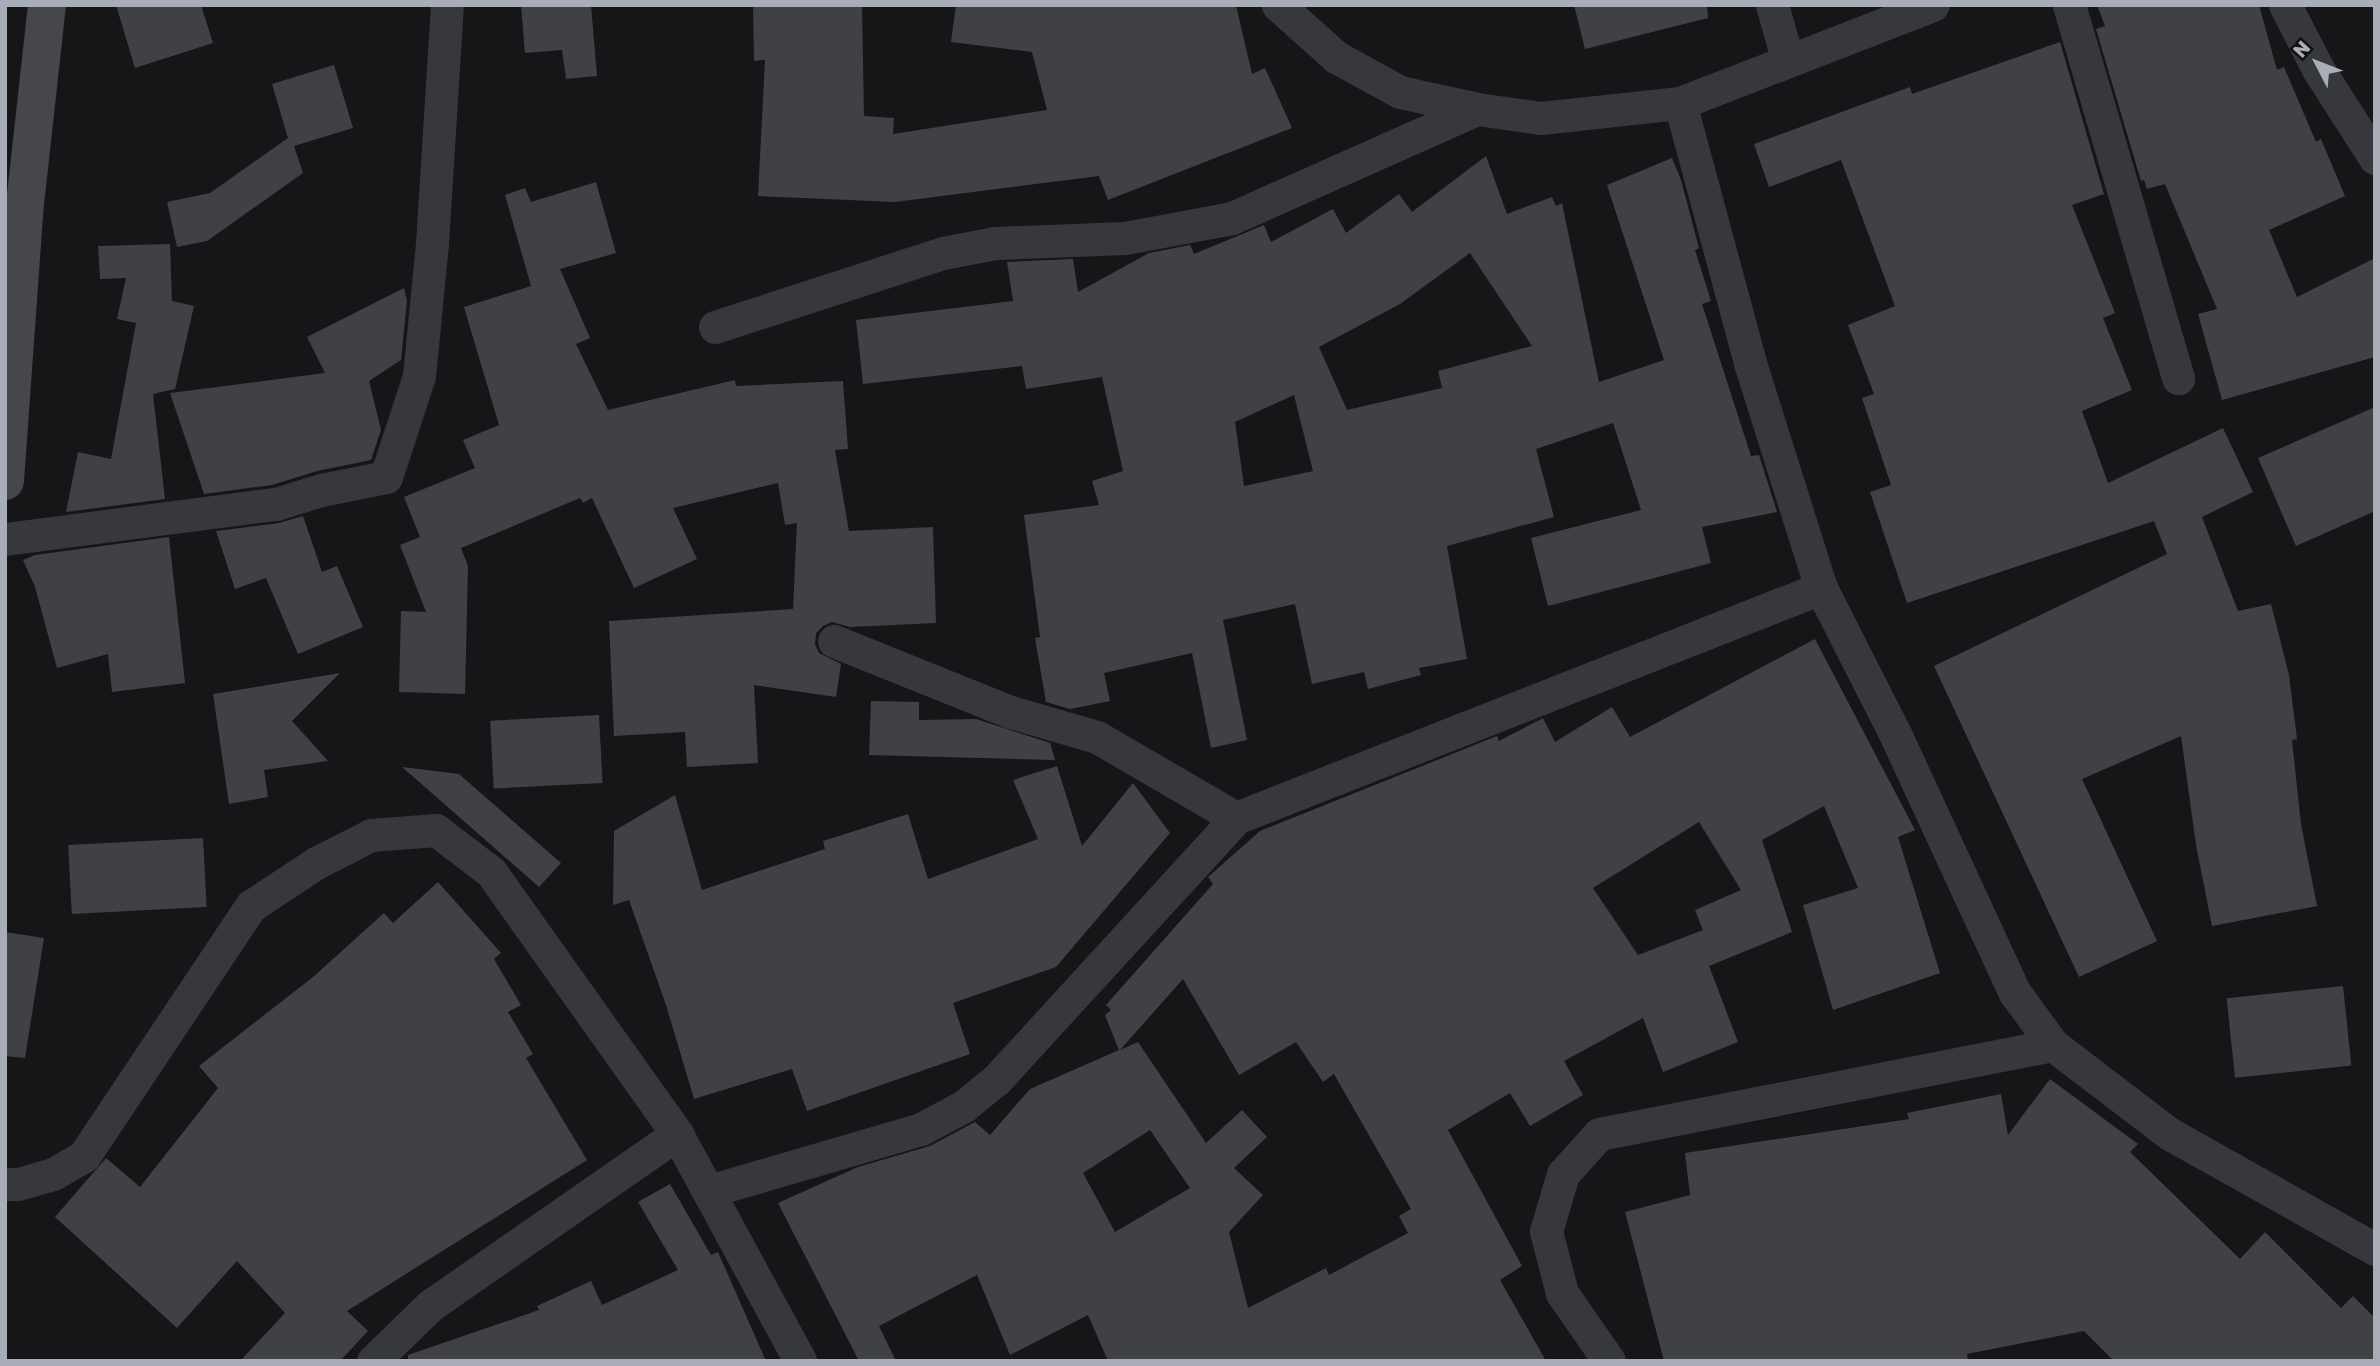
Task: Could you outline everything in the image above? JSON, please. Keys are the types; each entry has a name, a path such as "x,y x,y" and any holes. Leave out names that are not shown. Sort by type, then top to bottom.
{"main road":[{"path":"5,481 15,215 47,5"}],"street":[{"path":"5,539 276,504 386,477 419,376 432,243 447,5"},
{"path":"1278,5 1336,57 1400,92 1477,109 1541,118 1680,103 1933,5"},
{"path":"1772,5 1788,61"},
{"path":"2069,5 2178,378"},
{"path":"2285,5 2318,69 2375,158"},
{"path":"1680,103 1750,363 1821,587 1897,738 2015,992 2053,1045 2170,1134 2375,1249"},
{"path":"715,327 943,253 995,243 1125,238 1232,218 1477,109"},
{"path":"709,1191 921,1129 964,1106 997,1079 1236,818 1821,587"},
{"path":"834,641 1011,712 1097,737 1236,818"},
{"path":"5,1184 18,1184 53,1174 84,1156 251,906 316,863 371,835 436,830 491,872 677,1134 800,1361"},
{"path":"1609,1361 1562,1293 1546,1231 1563,1174 1599,1134 2053,1045"},
{"path":"373,1361 431,1305 677,1134"}],"building":[{"path":"116,5 201,5 213,43 135,68"},
{"path":"521,5 591,5 597,76 566,79 562,50 525,53"},
{"path":"753,5 862,5 864,116 894,118 893,134 1047,110 1032,52 951,42 956,5 1236,5 1252,74 1265,68 1292,128 1108,200 1099,176 895,202 758,196 765,60 754,61"},
{"path":"1574,5 1707,5 1708,18 1585,49"},
{"path":"2097,5 2259,5 2277,70 2284,67 2316,142 2321,139 2345,196 2269,230 2297,297 2375,258 2375,357 2222,400 2198,314 2217,309 2165,184 2147,189 2144,180 2141,181 2096,29 2105,26"},
{"path":"2060,42 2104,194 2072,205 2115,313 2103,318 2132,390 2082,411 2108,483 2223,428 2253,492 2202,517 2238,611 2271,604 2289,675 2297,739 2292,740 2301,824 2317,906 2212,926 2196,845 2181,736 2082,779 2157,941 2079,977 1934,666 2167,554 2154,521 1907,603 1870,492 1891,485 1862,398 1874,394 1848,325 1895,306 1841,160 1769,187 1754,144 1910,87 1912,94"},
{"path":"334,65 353,128 294,146 303,173 207,241 177,247 167,202 210,193 288,138 272,84"},
{"path":"1486,156 1507,214 1552,197 1556,206 1562,203 1599,382 1664,360 1607,185 1672,158 1681,180 1699,248 1695,250 1711,301 1702,304 1751,456 1759,455 1777,512 1702,527 1711,563 1548,606 1531,538 1641,510 1613,423 1536,449 1554,517 1447,546 1467,659 1419,668 1421,675 1368,689 1364,672 1312,684 1295,604 1223,620 1247,740 1211,748 1192,653 1104,673 1110,701 1070,709 1046,702 1035,638 1040,637 1024,515 1099,505 1092,481 1123,471 1102,377 1026,389 1022,366 863,384 856,320 1013,301 1007,262 1073,259 1078,292 1149,253 1190,245 1194,254 1264,225 1271,242 1333,209 1346,233 1399,194 1412,212","holes":["1470,253 1532,346 1438,371 1442,388 1347,410 1319,347 1400,304","1294,395 1313,471 1244,486 1235,422"]},
{"path":"596,182 616,253 560,269 590,338 576,344 608,410 735,380 736,386 843,381 848,449 835,450 849,531 933,527 936,623 850,627 832,622 823,626 816,633 815,644 819,653 841,664 836,697 754,685 758,763 687,767 685,732 614,736 609,621 793,609 797,523 785,525 778,483 673,508 697,559 634,588 592,498 583,503 580,498 461,548 468,566 465,694 399,692 401,611 426,612 400,545 420,537 404,497 475,468 463,440 499,425 464,307 531,286 505,195 525,188 531,202"},
{"path":"170,244 172,301 194,306 175,389 153,394 165,499 66,512 78,452 111,459 136,323 117,319 126,278 100,279 98,246"},
{"path":"404,288 407,301 401,360 369,381 381,430 371,460 317,471 272,485 204,494 170,393 325,373 307,337"},
{"path":"2375,407 2375,511 2296,546 2258,458"},
{"path":"303,516 322,572 337,566 363,627 298,654 266,578 235,589 216,531 279,523"},
{"path":"169,537 185,683 112,692 108,654 57,668 35,587 23,560 35,555"},
{"path":"1815,639 1915,830 1898,837 1940,973 1833,1010 1803,905 1858,888 1824,806 1762,840 1792,932 1709,966 1738,1042 1663,1072 1643,1018 1564,1061 1583,1095 1530,1126 1510,1093 1448,1130 1522,1266 1500,1280 1546,1361 1108,1361 1088,1315 1010,1355 977,1275 879,1326 896,1361 859,1361 778,1203 858,1167 930,1146 975,1122 990,1135 1030,1089 1119,1050 1105,1015 1111,1010 1106,1005 1213,884 1208,877 1260,831 1497,736 1499,741 1543,718 1555,742 1612,707 1630,737","holes":["1699,822 1741,890 1695,910 1703,930 1638,955 1593,888","1183,979 1239,1075 1296,1042 1323,1082 1334,1074 1411,1209 1399,1216 1408,1233 1329,1275 1326,1268 1248,1308 1229,1232 1263,1195 1234,1168 1267,1137 1242,1110 1206,1143 1138,1042 1120,1050","1150,1130 1190,1188 1115,1232 1083,1173"]},
{"path":"340,673 292,721 328,761 264,770 268,797 229,804 213,694"},
{"path":"871,701 919,702 919,720 976,719 1050,743 1055,760 869,755"},
{"path":"599,715 603,783 494,789 490,721"},
{"path":"1057,766 1082,846 1133,783 1170,833 1056,967 953,1003 970,1054 807,1111 792,1069 694,1099 666,1005 629,900 613,905 614,831 675,795 702,890 825,849 823,841 908,814 928,879 1038,839 1013,780"},
{"path":"402,767 459,774 561,863 539,887"},
{"path":"203,838 207,907 72,914 68,845"},
{"path":"438,882 501,953 494,959 521,1005 508,1012 533,1054 526,1058 587,1160 347,1311 368,1331 340,1361 240,1361 285,1313 237,1261 177,1328 55,1217 106,1158 140,1187 218,1088 199,1066 313,977 384,913 393,923"},
{"path":"5,932 44,938 25,1058 5,1056"},
{"path":"2343,986 2351,1066 2235,1078 2227,998"},
{"path":"2050,1079 2138,1144 2130,1152 2240,1259 2265,1232 2341,1308 2353,1296 2375,1318 2375,1361 2114,1361 2084,1331 1967,1354 1968,1361 1664,1361 1625,1212 1690,1195 1685,1153 1909,1119 1907,1113 2001,1094 2008,1135"},
{"path":"670,1184 711,1255 718,1252 766,1361 408,1361 408,1355 539,1310 537,1306 591,1281 602,1305 678,1270 638,1202"}]}
